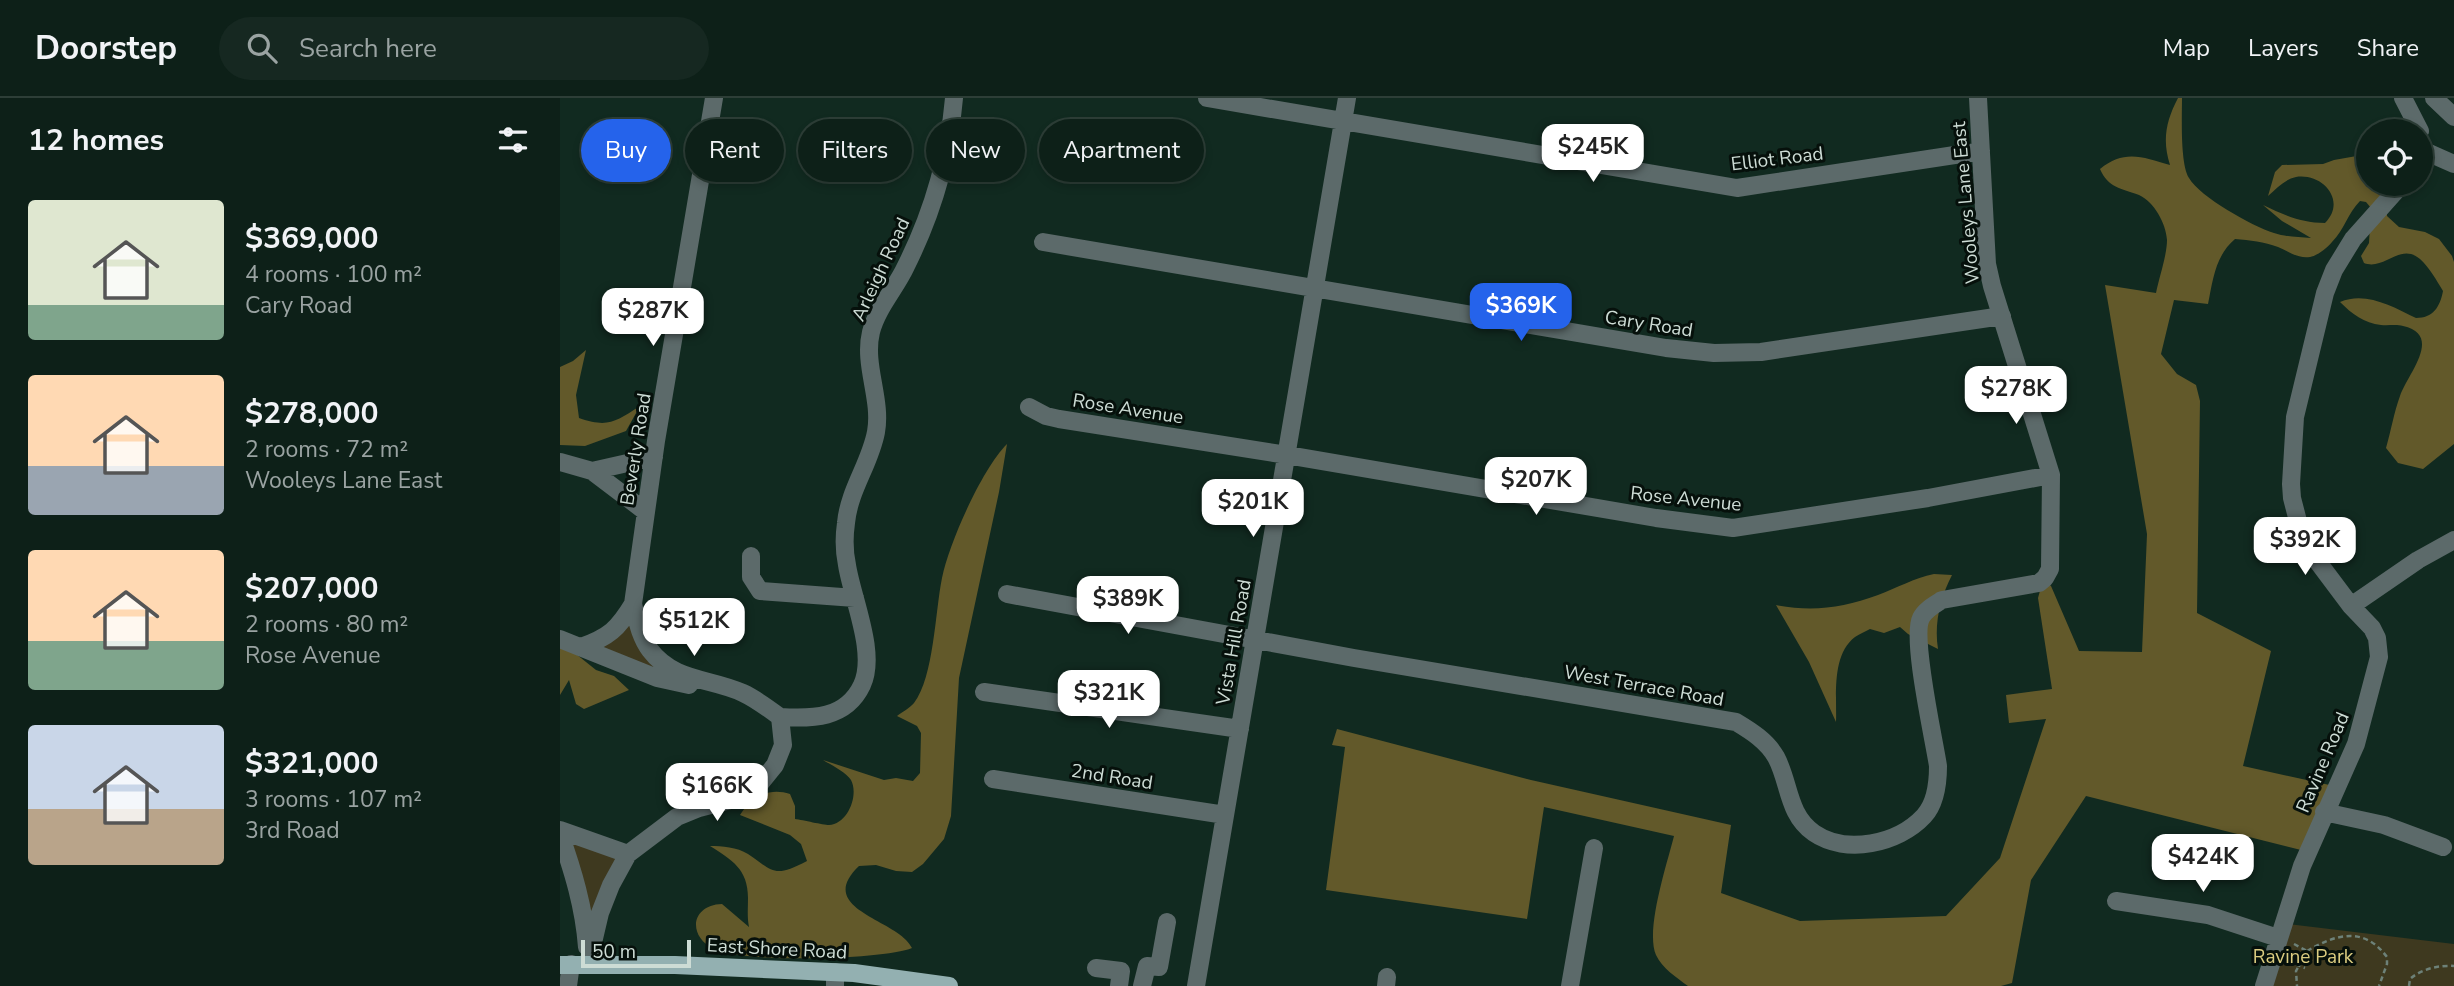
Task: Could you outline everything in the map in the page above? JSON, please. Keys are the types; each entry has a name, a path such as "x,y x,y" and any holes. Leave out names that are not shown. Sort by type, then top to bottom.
{"main road":[{"name":"East Shore Road","path":"573,964 675,965 949,986"}],"street":[{"name":"Beverly Road","path":"714,98 654,457 634,604 639,629 649,649 666,666 698,681 731,690"},
{"name":"Arleigh Road","path":"780,722 814,719 836,712 845,706 862,686 866,673 865,639 846,564 844,538 856,482 876,432 877,417 869,352 872,331 906,268 924,225 937,187 949,136 954,98"},
{"name":"Elliot Road","path":"1206,98 1737,188 1981,151"},
{"name":"Vista Hill Road","path":"1196,986 1348,98"},
{"name":"Wooleys Lane East","path":"1921,661 1918,640 1921,619 1931,607 1942,600 2039,583 2046,578 2050,562 2051,475 1987,264 1978,98"},
{"path":"2403,98 2414,119"},
{"path":"2434,98 2454,117"},
{"path":"2433,160 2454,164"},
{"name":"Ravine Road","path":"2263,986 2302,866 2356,744 2379,657 2377,638 2372,628 2351,606 2312,554 2299,525 2291,484 2295,417 2325,293 2334,270 2353,239 2391,196"},
{"name":"Cary Road","path":"1043,242 1666,348 1714,353 1789,349 2002,316"},
{"name":"Rose Avenue","path":"1030,407 1055,418 1656,518 1733,528 1928,498 2051,475"},
{"path":"592,471 654,457"},
{"path":"560,463 592,471 646,512"},
{"path":"2351,606 2418,560 2454,540"},
{"path":"751,556 751,577 760,591 855,598"},
{"name":"West Terrace Road","path":"1007,594 1354,658 1736,722 1757,734 1775,755 1782,770 1788,798 1797,816 1814,833 1839,844 1854,845 1900,834 1924,816 1933,802 1938,786 1938,766 1921,661"},
{"path":"581,647 619,627 634,604"},
{"path":"560,639 657,678 741,692 767,707 780,722 783,745"},
{"path":"984,692 1240,729"},
{"name":"Arleigh Road","path":"573,964 628,854 677,817 738,798 758,786 775,765 783,745 814,719"},
{"name":"2nd Road","path":"993,779 1225,815"},
{"path":"2324,812 2384,825 2442,847"},
{"path":"560,832 628,854"},
{"path":"560,832 585,921 568,986"},
{"path":"1570,986 1594,848"},
{"path":"2116,901 2208,915 2278,938"},
{"path":"1142,986 1147,966 1159,967 1167,922"},
{"path":"1096,968 1121,971 1118,986"}],"path":[{"path":"2297,986 2296,971 2307,951 2350,934 2361,937 2387,957 2379,986"},
{"path":"2278,938 2307,951"},
{"path":"2409,986 2414,974 2437,967 2454,966"}],"green space":[{"path":"633,604 666,666 657,678 594,642"},
{"path":"560,834 628,854 588,964"},
{"name":"Ravine Park","path":"2280,923 2454,944 2454,986 2263,986"}],"shaded area":[{"path":"2178,98 2182,98 2183,151 2186,171 2195,186 2227,210 2253,224 2274,233 2311,238 2282,221 2263,205 2300,220 2325,223 2334,206 2329,190 2315,179 2296,177 2284,182 2268,196 2275,172 2282,165 2323,164 2356,156 2356,196 2386,196 2387,216 2399,227 2425,232 2439,239 2454,262 2454,444 2423,469 2398,463 2386,448 2400,396 2420,356 2421,338 2415,331 2403,326 2381,325 2364,320 2340,302 2369,299 2416,318 2427,316 2435,310 2443,291 2427,266 2413,255 2399,255 2378,263 2364,263 2361,256 2369,243 2371,208 2366,202 2360,201 2336,237 2325,249 2313,256 2301,257 2267,244 2235,239 2219,261 2208,304 2174,300 2161,354 2177,374 2196,385 2200,401 2197,613 2271,651 2243,766 2334,786 2305,851 2086,796 2031,880 2012,983 2001,986 1688,986 1662,964 1653,944 1658,897 1674,836 1544,807 1527,919 1326,890 1345,747 1332,745 1337,729 1531,780 1731,825 1721,893 1800,921 1946,916 2000,858 2046,719 2009,723 2006,695 2052,689 2038,598 2041,587 2048,584 2051,586 2079,651 2142,652 2147,534 2105,285 2156,293 2167,240 2162,220 2150,203 2139,195 2111,184 2100,169 2117,159 2134,156 2170,165 2166,131"},
{"path":"586,350 576,395 579,418 597,423 611,422 640,406 626,431 585,446 560,445 560,367"},
{"path":"1007,444 959,678 951,816 944,839 923,864 912,872 876,865 859,866 848,881 846,893 852,904 892,929 912,948 873,955 813,958 752,956 714,949 705,943 696,929 699,915 712,906 722,904 749,927 748,898 742,872 732,861 710,846 739,850 775,871 788,870 807,861 801,844 790,835 740,815 750,803 768,793 790,794 795,806 795,819 829,825 842,820 850,808 854,793 851,780 846,774 823,760 884,780 896,778 913,781 920,773 921,733 917,726 897,716 914,703 926,677 942,578 959,527 977,488"},
{"path":"1934,574 1952,575 1939,611 1938,649 1900,627 1884,633 1870,629 1855,637 1847,645 1839,665 1836,722 1809,662 1776,605 1802,608 1840,606"},
{"path":"560,645 571,650 596,670 614,676 629,690 584,709 576,704 569,680 560,695"}]}
